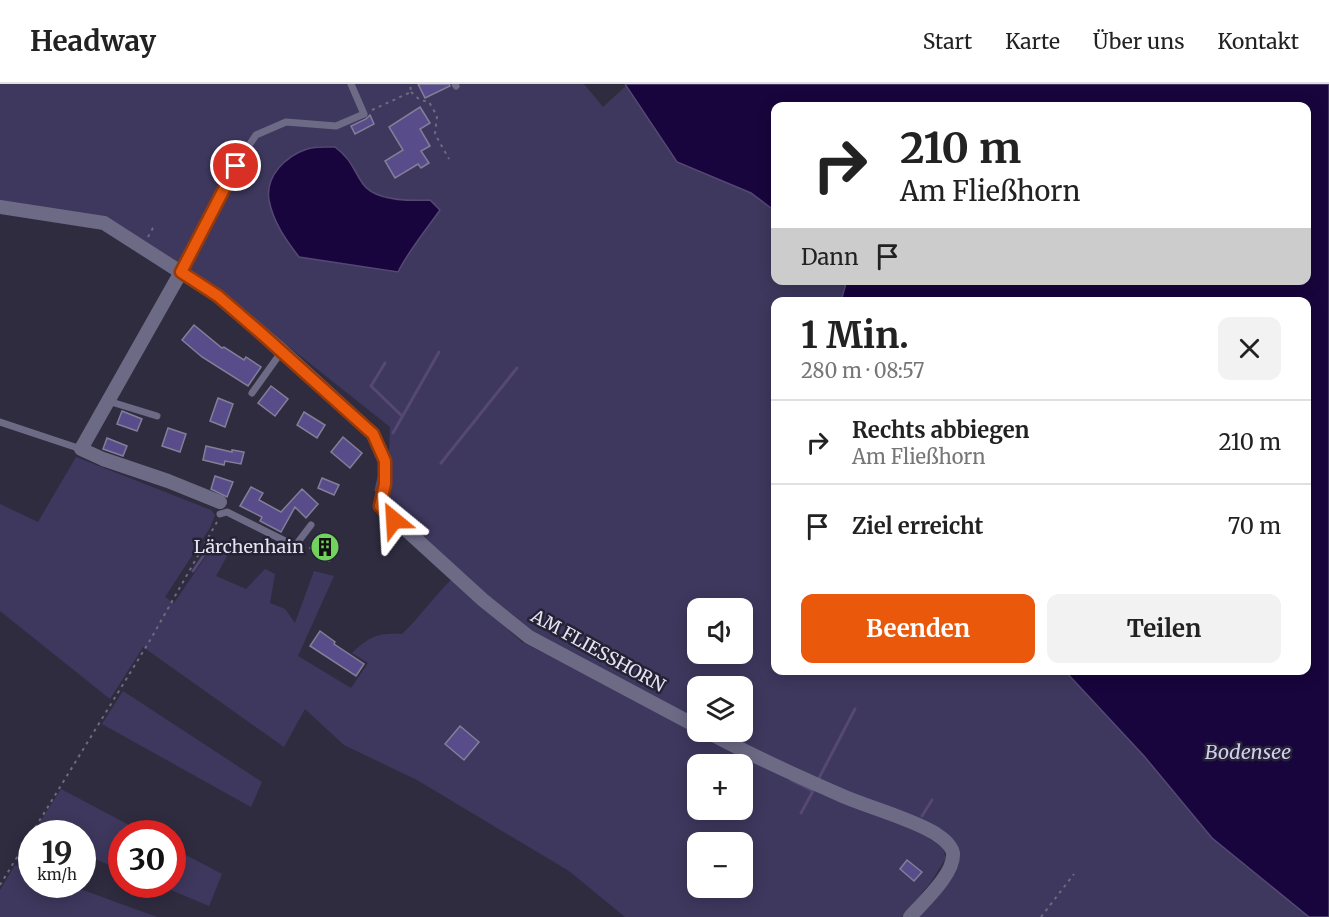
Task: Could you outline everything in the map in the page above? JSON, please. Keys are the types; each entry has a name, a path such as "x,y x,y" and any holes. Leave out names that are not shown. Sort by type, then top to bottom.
{"street":[{"name":"AM FLIESSHORN","path":"0,207 104,223 218,296 373,434 385,461 385,484 380,506 453,574 529,637 687,721"},
{"path":"181,272 81,449 168,481 220,508"},
{"path":"727,742 846,797 929,829 950,845 952,863 947,872 910,917"}],"lane":[{"path":"181,272 236,166 256,135 286,122 336,126 364,114 351,84"},
{"path":"252,393 282,351"},
{"path":"108,401 157,416"},
{"path":"0,422 81,449"},
{"path":"220,508 295,546 311,525"}],"path":[{"path":"410,84 411,92 420,100 429,102 437,116 435,134 449,159"},
{"path":"364,114 411,92"},
{"path":"0,885 149,642 213,530 220,508"},
{"path":"1041,917 1074,874"}],"shaded area":[{"path":"0,84 584,84 603,107 626,86 677,162 751,193 771,208 771,285 846,285 842,297 771,297 771,675 1072,675 1144,756 1212,838 1309,917 918,917 947,886 957,864 920,818 926,836 943,848 946,858 931,882 902,917 625,917 569,871 417,780 344,745 305,709 284,747 143,647 110,699 0,611 0,504 38,522 76,457 211,510 215,515 210,528 165,597 174,603 215,543 231,549 216,576 246,589 265,569 275,574 270,603 285,609 295,623 314,571 334,576 298,656 351,688 368,663 352,653 375,637 402,634 452,579 522,642 687,727 687,742 716,742 734,751 728,742 753,742 753,676 687,676 687,714 532,633 487,597 387,505 390,427 229,299 103,219 0,203","holes":["335,147 363,184 376,194 394,199 430,200 414,247 398,272 299,257 284,237 274,216 309,148"]},
{"path":"123,691 262,782 251,807 102,724"},
{"path":"61,789 120,820 108,820 108,865 96,859 96,820 41,820"},
{"path":"186,855 222,874 209,906 186,896"},
{"path":"15,865 18,866 18,898 96,898 96,895 157,917 0,917 0,890"}],"water":[{"name":"Bodensee","path":"625,84 1329,84 1329,917 1309,917 1212,838 1144,756 1069,675 1311,675 1311,297 842,297 846,285 1311,285 1311,102 771,102 771,208 751,193 677,162"},
{"path":"335,147 348,160 369,190 394,199 430,200 440,210 412,248 398,272 299,257 277,223 269,200 269,191 270,183 279,168 299,152 307,149"}],"building":[{"path":"418,84 449,84 450,86 425,98"},
{"path":"420,107 430,123 420,129 430,146 421,151 429,163 421,168 418,164 395,178 385,161 403,150 389,127"},
{"path":"370,115 374,124 355,134 351,126"},
{"path":"194,325 222,348 224,347 244,360 246,357 261,367 248,386 202,357 182,340"},
{"path":"271,386 288,399 275,416 258,403"},
{"path":"218,398 233,404 225,427 210,421"},
{"path":"122,411 142,419 137,431 117,424"},
{"path":"304,412 325,425 317,438 297,425"},
{"path":"168,428 186,434 180,452 162,446"},
{"path":"343,437 362,453 350,468 331,452"},
{"path":"107,438 127,446 123,456 103,449"},
{"path":"206,446 232,452 232,450 244,452 241,464 225,461 224,465 203,460"},
{"path":"215,476 233,482 227,497 211,489"},
{"path":"322,478 339,485 334,495 318,488"},
{"path":"251,487 263,493 259,500 281,512 302,489 318,504 306,518 295,507 281,532 260,521 262,517 240,506"},
{"name":"Lärchenhain","path":"321,533 339,545 329,561 310,548"},
{"path":"320,631 335,642 334,644 364,664 356,676 310,646"},
{"path":"460,726 479,742 464,760 445,744"},
{"path":"907,860 922,872 914,881 900,869"}],"waterway":[{"path":"393,433 439,352"},
{"path":"385,363 371,386 402,416"},
{"path":"441,463 517,368"},
{"path":"376,490 379,477"},
{"path":"193,571 213,542"},
{"path":"818,780 855,709"},
{"path":"791,780 813,791 801,813"},
{"path":"922,816 932,800"}],"place":[{"name":"Lärchenhain","path":"325,547"}],"route":[{"path":"236,166 181,272 218,296 277,346 373,434 385,461 385,484 380,506 394,520"}]}
